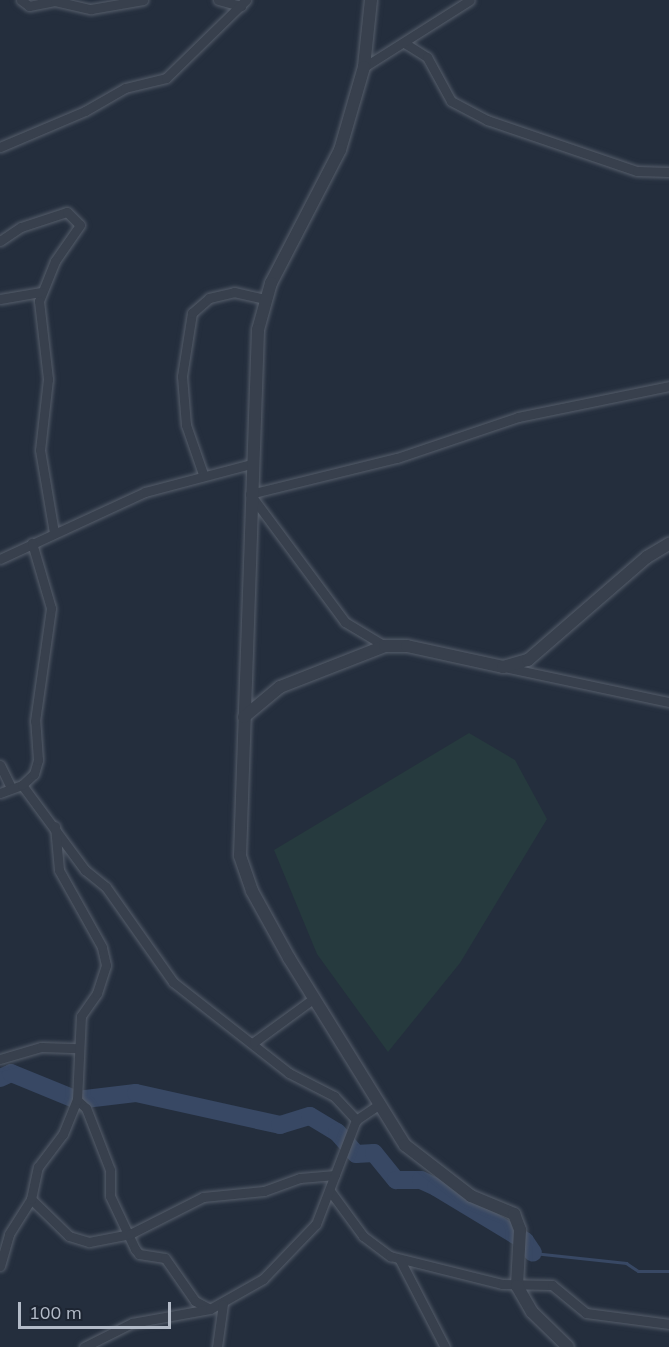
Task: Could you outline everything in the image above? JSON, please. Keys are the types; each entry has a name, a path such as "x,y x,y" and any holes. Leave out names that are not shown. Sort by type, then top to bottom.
{"street":[{"path":"21,0 29,6 55,2 91,9 143,0"},
{"path":"218,0 243,3"},
{"path":"371,0 364,67 340,150 264,299 258,330 250,494 241,863 263,912 313,999 416,1157 471,1196 514,1214 520,1230 517,1286 532,1312 568,1347"},
{"path":"364,67 406,44 470,0"},
{"path":"0,147 85,111 124,88 166,78 243,3"},
{"path":"406,44 427,57 451,101 477,115 637,171 669,172"},
{"path":"0,241 21,227 72,213 80,225 77,234 55,261 41,292 48,379 40,450 54,532"},
{"path":"0,299 41,292"},
{"path":"203,474 186,425 182,376 192,313 209,298 234,292 264,299"},
{"path":"250,494 387,460 518,417 669,386"},
{"path":"0,559 54,532 145,492 203,474 251,464"},
{"path":"250,494 345,622 385,646"},
{"path":"0,793 22,784 34,774 38,760 35,721 51,626 48,591 32,543"},
{"path":"503,667 543,651 647,557 669,544"},
{"path":"244,717 280,687 385,646 407,646 669,702"},
{"path":"0,765 11,788"},
{"path":"22,784 55,826 85,870 106,887 173,982 254,1042 289,1073 334,1096 356,1120"},
{"path":"0,1266 9,1234 31,1199 38,1167 63,1134 77,1100 81,1016 98,993 106,965 102,947 59,870 55,826"},
{"path":"254,1042 313,999"},
{"path":"0,1059 41,1047 78,1048"},
{"path":"77,1100 94,1129 110,1170 110,1196 139,1254 165,1258 195,1301 210,1310"},
{"path":"84,1347 132,1323 210,1310 263,1279 306,1238 330,1191 344,1145 356,1120 380,1104"},
{"path":"31,1199 69,1236 89,1242 130,1234 203,1197 264,1191 300,1178 335,1175"},
{"path":"330,1191 363,1236 400,1260 517,1286 560,1287 576,1309 597,1316 669,1324"},
{"path":"400,1260 445,1347"},
{"path":"217,1347 223,1304"}],"green space":[{"path":"469,733 515,760 547,819 460,963 388,1052 317,954 274,850"}],"waterway":[{"path":"0,1078 11,1073 77,1100 136,1093 280,1125 310,1116 337,1132 356,1154 374,1153 396,1180 421,1180 436,1187 525,1241 533,1253"},
{"path":"533,1253 626,1263 638,1271 669,1271"}]}
